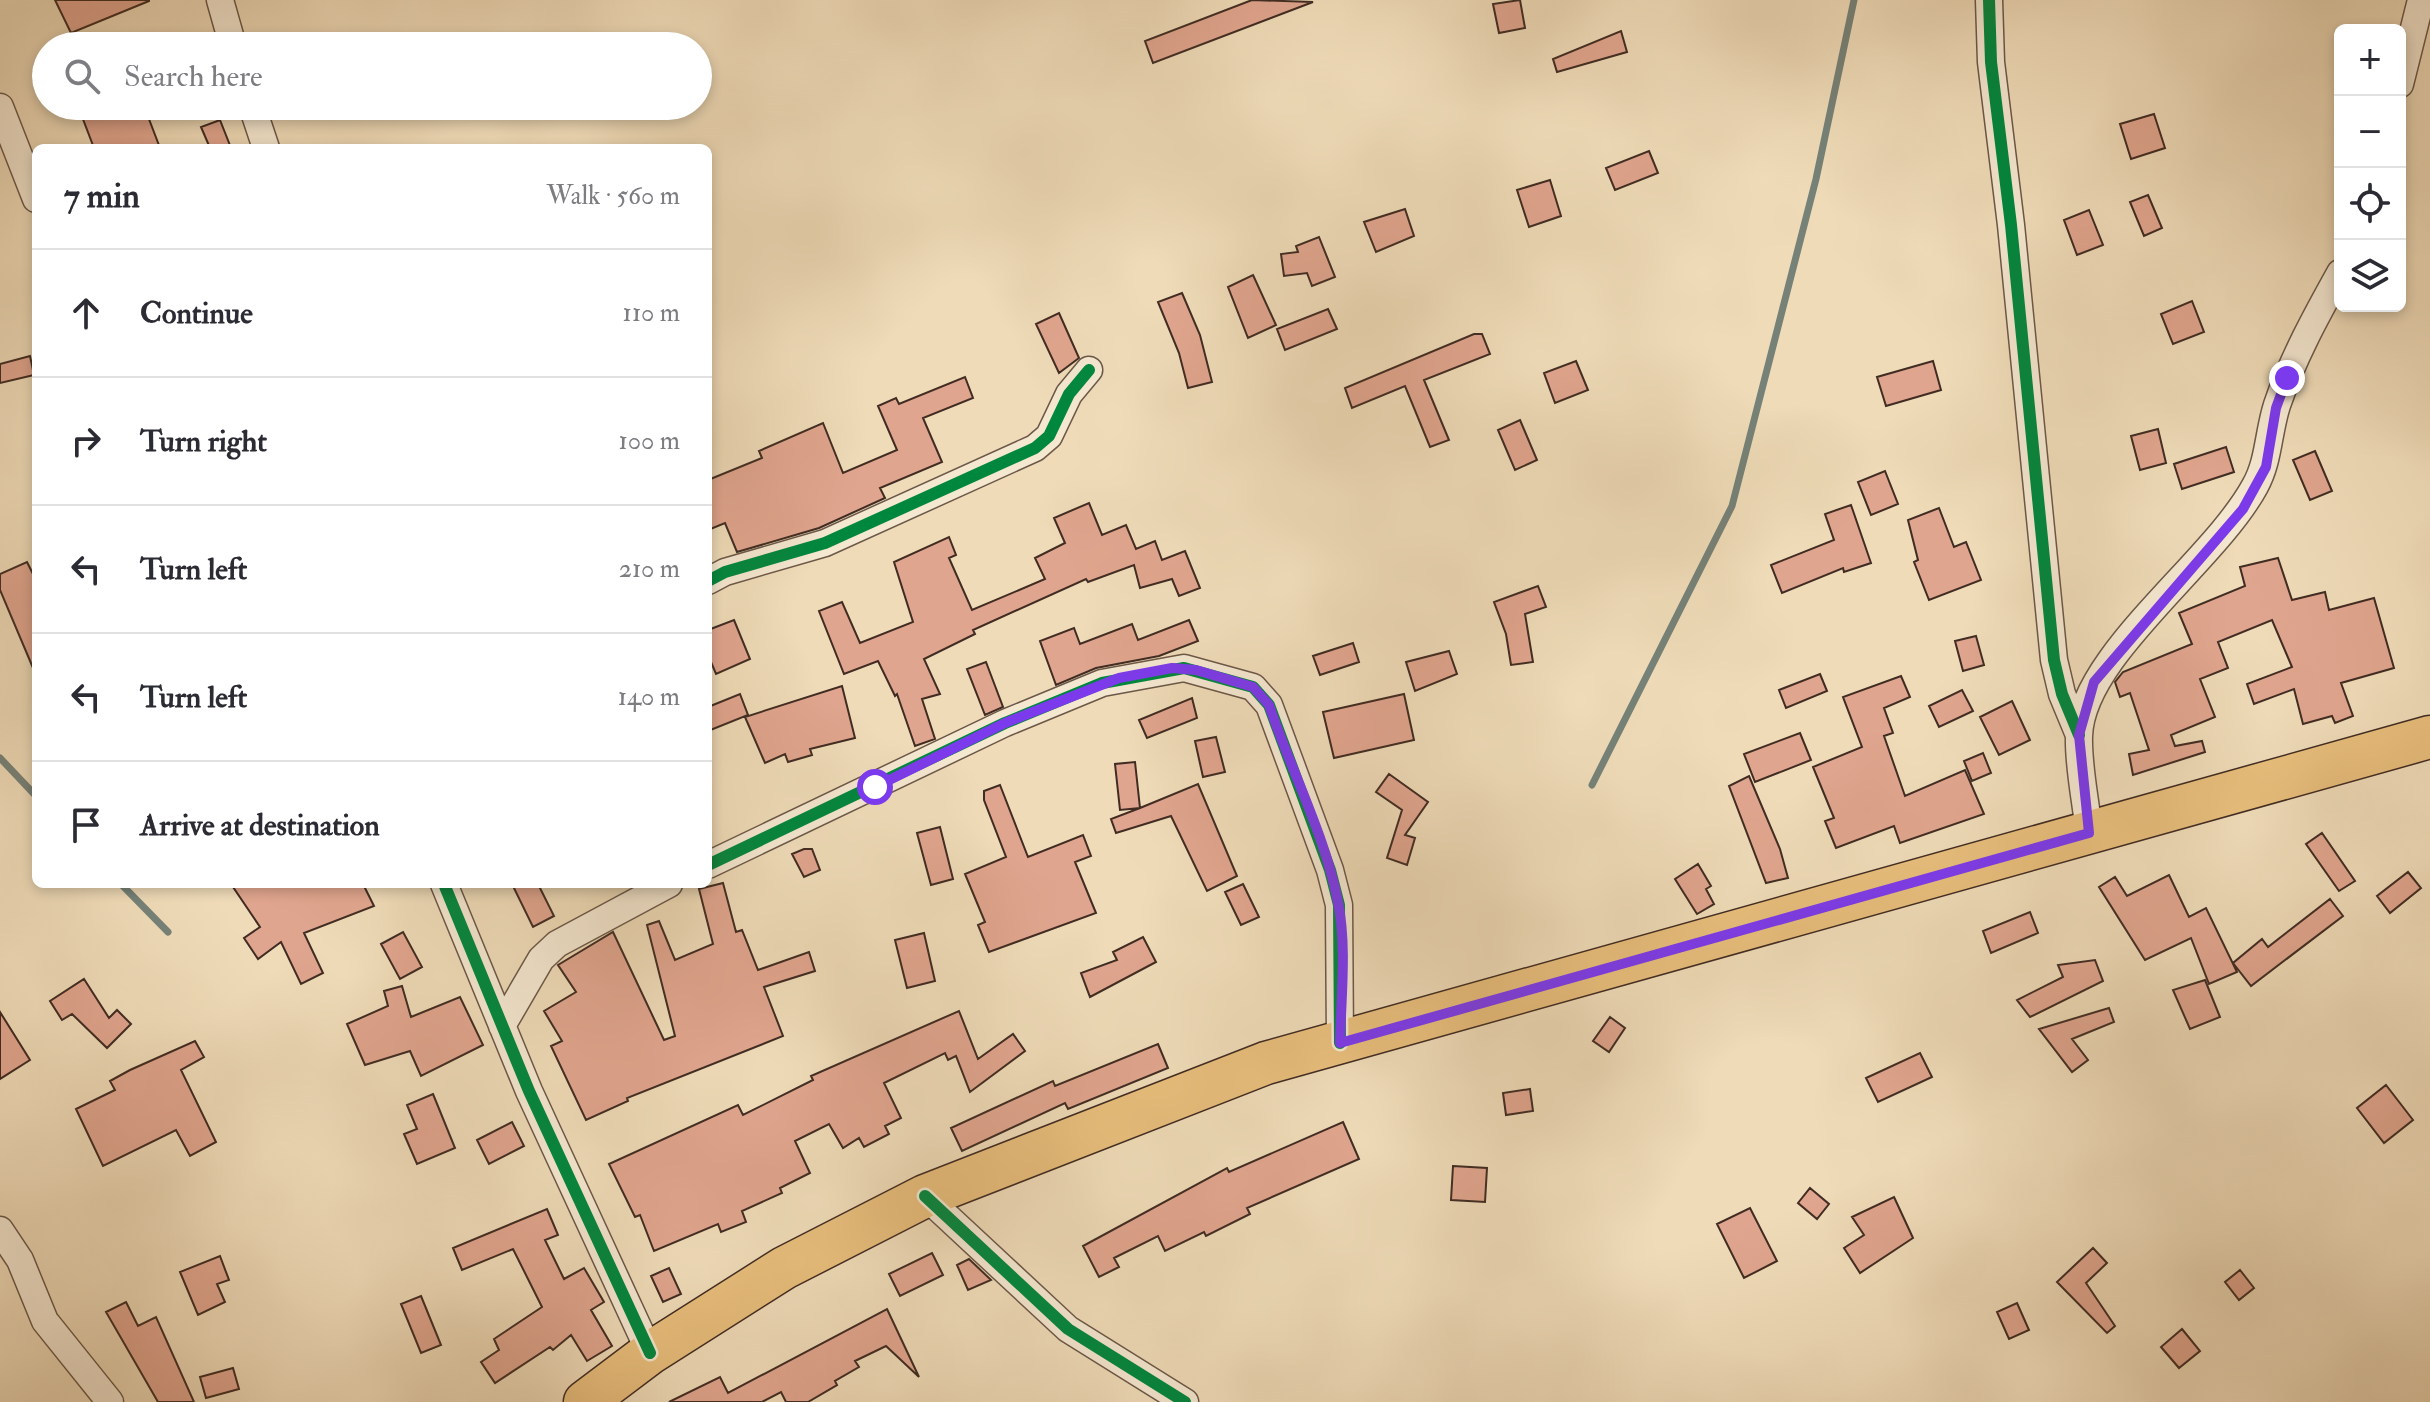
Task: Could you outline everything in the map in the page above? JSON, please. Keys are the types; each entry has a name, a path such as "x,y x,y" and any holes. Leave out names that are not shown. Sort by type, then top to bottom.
{"main road":[{"path":"585,1402 650,1353 784,1268 925,1196 1266,1063 2430,737"}],"street":[{"path":"220,0 229,32"},
{"path":"1989,0 1991,62 2011,225 2054,660 2062,694 2079,735 2089,833"},
{"path":"2406,60 2421,0"},
{"path":"0,107 32,189"},
{"path":"257,120 265,144"},
{"path":"2079,735 2094,682 2105,665 2225,533 2243,509 2266,467 2276,408 2298,351 2334,284"},
{"path":"712,579 725,572 815,547 1035,448 1049,436 1069,394 1089,370"},
{"path":"712,863 1005,723 1102,683 1172,668 1196,670 1253,687 1269,705 1330,870 1339,905 1340,1043"},
{"path":"446,888 502,1026 650,1353"},
{"path":"502,1026 541,959 557,944 662,888"},
{"path":"925,1196 1068,1329 1185,1402"},
{"path":"0,1230 20,1260 45,1321 110,1402"}],"building":[{"path":"55,0 149,0 73,32 71,32"},
{"path":"1252,0 1313,2 1153,63 1145,41"},
{"path":"1520,0 1525,28 1499,33 1493,4"},
{"path":"1621,31 1627,52 1557,72 1553,59"},
{"path":"2154,114 2165,148 2131,159 2120,124"},
{"path":"83,120 149,120 158,144 92,144"},
{"path":"220,120 229,144 208,144 201,127"},
{"path":"1649,151 1658,173 1615,190 1606,168"},
{"path":"1550,180 1561,216 1529,227 1517,190"},
{"path":"2148,195 2162,228 2144,236 2130,202"},
{"path":"1405,209 1414,236 1376,252 1364,222"},
{"path":"2089,210 2103,245 2077,255 2064,220"},
{"path":"1319,237 1335,277 1312,286 1307,273 1284,276 1281,254 1298,252 1296,246"},
{"path":"1253,275 1276,325 1248,338 1228,287"},
{"path":"1182,293 1200,335 1212,382 1188,388 1179,353 1158,302"},
{"path":"2192,301 2204,332 2173,344 2161,314"},
{"path":"1328,309 1337,329 1285,350 1277,329"},
{"path":"1059,313 1079,358 1059,373 1036,324"},
{"path":"1474,334 1482,334 1490,354 1424,380 1449,440 1430,447 1405,386 1352,408 1345,388"},
{"path":"30,356 32,375 0,383 0,364"},
{"path":"1576,361 1588,390 1555,403 1544,373"},
{"path":"1933,361 1941,390 1886,406 1877,377"},
{"path":"965,377 973,398 923,418 942,462 880,488 885,498 819,528 737,552 725,523 712,528 712,478 762,458 759,451 823,423 843,473 897,450 878,406 896,398 899,404"},
{"path":"1520,420 1537,460 1515,470 1498,430"},
{"path":"2158,429 2166,463 2140,470 2131,436"},
{"path":"2226,447 2234,472 2182,489 2174,464"},
{"path":"2315,451 2332,491 2310,500 2293,460"},
{"path":"1885,471 1898,504 1871,515 1858,482"},
{"path":"1089,503 1102,535 1126,525 1136,549 1155,541 1162,560 1185,551 1200,588 1179,596 1172,579 1140,588 1134,565 1088,582 1086,579 973,630 975,634 924,659 940,694 922,699 935,739 915,746 897,694 895,696 878,661 844,674 819,611 842,602 860,643 913,622 894,562 949,537 956,555 949,558 972,610 1045,579 1035,558 1065,543 1054,518"},
{"path":"1851,505 1871,563 1844,572 1843,568 1782,593 1771,565 1834,540 1825,514"},
{"path":"1939,508 1954,547 1966,542 1981,580 1929,600 1914,562 1918,560 1908,520"},
{"path":"2278,558 2292,600 2325,592 2329,610 2374,598 2394,668 2341,683 2353,716 2335,723 2332,716 2303,724 2294,689 2254,704 2247,684 2292,667 2272,620 2218,642 2228,668 2200,679 2215,717 2171,735 2175,746 2202,741 2205,752 2133,775 2129,754 2149,750 2130,693 2120,697 2115,682 2123,672 2192,644 2179,613 2245,586 2240,567"},
{"path":"27,562 32,572 32,666 0,590 0,574"},
{"path":"1538,586 1546,607 1525,614 1533,662 1511,665 1506,634 1494,602"},
{"path":"734,620 750,659 716,674 712,664 712,628"},
{"path":"1189,620 1198,641 1159,656 1096,668 1056,685 1040,641 1074,628 1080,644 1132,624 1138,640"},
{"path":"1976,636 1984,665 1963,671 1955,641"},
{"path":"1353,643 1359,662 1320,675 1313,656"},
{"path":"1449,651 1457,674 1415,691 1406,662"},
{"path":"986,662 1003,707 985,715 967,669"},
{"path":"1820,674 1827,691 1786,708 1779,690"},
{"path":"1901,676 1910,697 1884,708 1893,733 1884,736 1905,796 1965,770 1984,814 1900,843 1894,826 1836,848 1825,821 1834,818 1813,767 1862,747 1843,697"},
{"path":"842,686 855,738 810,749 812,755 788,762 785,754 765,763 745,717"},
{"path":"1962,690 1973,711 1939,727 1929,706"},
{"path":"740,694 748,715 712,729 712,705"},
{"path":"1404,694 1414,740 1334,758 1323,712"},
{"path":"1192,698 1197,718 1147,738 1139,720"},
{"path":"2012,701 2030,740 1999,755 1980,717"},
{"path":"1800,733 1811,760 1755,782 1744,754"},
{"path":"1216,737 1225,772 1203,777 1195,741"},
{"path":"1983,753 1991,773 1972,781 1964,761"},
{"path":"1135,762 1140,808 1120,810 1115,764"},
{"path":"1389,774 1428,802 1405,835 1415,838 1407,865 1387,858 1402,810 1376,792"},
{"path":"1749,776 1780,849 1788,878 1766,883 1729,786"},
{"path":"1198,784 1237,876 1207,891 1171,816 1116,833 1111,819"},
{"path":"1000,785 1028,857 1083,835 1091,856 1075,862 1096,913 989,952 978,925 985,922 965,874 1006,857 984,800 984,791"},
{"path":"940,827 953,879 931,885 917,833"},
{"path":"2322,833 2355,881 2339,891 2306,844"},
{"path":"812,849 820,870 804,877 792,854"},
{"path":"1698,864 1711,886 1706,889 1714,904 1697,914 1675,879"},
{"path":"2408,872 2421,888 2390,913 2377,896"},
{"path":"2169,875 2189,917 2206,908 2237,972 2209,984 2191,938 2145,960 2099,887 2115,877 2127,896"},
{"path":"723,883 736,932 742,930 758,970 809,952 815,971 764,987 783,1036 627,1098 628,1101 586,1120 551,1046 562,1041 544,1011 576,992 558,965 613,932 664,1040 675,1036 647,925 659,921 675,960 713,944 699,889"},
{"path":"1243,884 1259,917 1241,925 1225,892"},
{"path":"234,888 365,888 374,906 304,933 323,973 301,984 281,942 258,959 244,938 260,927"},
{"path":"514,888 540,888 554,916 533,927"},
{"path":"2330,899 2343,916 2251,986 2233,963 2262,939 2268,947"},
{"path":"2030,912 2038,933 1991,953 1983,931"},
{"path":"403,932 422,967 400,979 381,944"},
{"path":"924,933 935,981 907,988 895,940"},
{"path":"1143,937 1156,962 1090,997 1081,973 1117,960 1113,952"},
{"path":"2095,960 2103,981 2030,1017 2017,1000 2063,977 2058,965"},
{"path":"84,979 109,1018 117,1010 131,1024 107,1048 72,1014 62,1020 50,1001"},
{"path":"2205,980 2220,1017 2190,1029 2173,990"},
{"path":"402,986 411,1017 460,997 483,1045 421,1076 410,1051 365,1065 347,1024 388,1006 384,991"},
{"path":"2109,1008 2114,1022 2072,1039 2088,1060 2072,1072 2039,1029"},
{"path":"959,1011 978,1059 1013,1034 1025,1051 970,1092 956,1056 948,1060 945,1053 884,1083 901,1118 885,1126 889,1134 864,1147 859,1138 843,1148 829,1124 795,1141 810,1173 780,1188 782,1193 742,1211 746,1222 721,1232 718,1224 654,1251 640,1215 635,1217 609,1164 738,1105 743,1115 813,1080 811,1076"},
{"path":"0,1012 30,1060 0,1079"},
{"path":"1610,1017 1625,1028 1609,1052 1593,1041"},
{"path":"195,1041 204,1057 181,1070 216,1142 190,1156 176,1130 103,1166 76,1109 115,1090 110,1081"},
{"path":"1158,1044 1168,1068 1068,1109 1065,1103 962,1151 951,1128 1053,1081 1055,1086"},
{"path":"1920,1053 1932,1077 1878,1102 1866,1078"},
{"path":"2386,1085 2413,1120 2384,1143 2357,1108"},
{"path":"1530,1089 1533,1111 1506,1115 1503,1093"},
{"path":"433,1094 455,1148 417,1164 404,1134 417,1129 407,1105"},
{"path":"512,1122 524,1146 489,1164 477,1140"},
{"path":"1343,1122 1359,1159 1247,1208 1250,1214 1206,1236 1204,1232 1165,1251 1158,1236 1114,1258 1119,1267 1099,1277 1083,1246 1227,1168 1229,1172"},
{"path":"1453,1166 1487,1168 1485,1202 1451,1200"},
{"path":"1810,1188 1829,1204 1817,1219 1798,1203"},
{"path":"1894,1197 1913,1238 1860,1273 1844,1248 1864,1235 1852,1217"},
{"path":"1750,1208 1777,1261 1744,1278 1717,1224"},
{"path":"547,1209 558,1235 545,1240 564,1279 584,1268 604,1302 591,1310 612,1346 587,1361 571,1335 553,1350 550,1347 495,1383 481,1362 499,1350 494,1339 542,1307 513,1249 462,1270 453,1248"},
{"path":"2093,1248 2107,1263 2086,1283 2115,1326 2107,1333 2057,1282"},
{"path":"932,1253 943,1275 900,1296 889,1274"},
{"path":"220,1256 229,1280 217,1284 225,1302 198,1315 180,1272"},
{"path":"969,1259 991,1280 968,1290 957,1265"},
{"path":"669,1268 681,1294 663,1302 651,1276"},
{"path":"2240,1270 2254,1288 2239,1300 2225,1282"},
{"path":"421,1296 441,1345 421,1353 401,1304"},
{"path":"126,1302 138,1326 156,1317 194,1402 158,1402 106,1312"},
{"path":"2017,1303 2029,1330 2009,1339 1997,1312"},
{"path":"887,1309 919,1377 886,1346 855,1361 859,1367 808,1402 786,1402 781,1392 762,1402 669,1402 720,1377 728,1393"},
{"path":"2182,1329 2200,1351 2179,1368 2161,1347"},
{"path":"233,1368 239,1389 206,1398 200,1377"}],"waterway":[{"path":"1592,785 1732,506 1816,179 1854,0"},
{"path":"0,758 32,792"},
{"path":"125,888 168,932"}],"cycle path":[{"path":"1989,0 1991,62 2011,225 2054,660 2062,694 2079,735"},
{"path":"712,579 725,572 825,543 1035,448 1049,436 1069,394 1089,370"},
{"path":"712,863 1005,723 1102,683 1184,668 1253,687 1269,705 1330,870 1339,905 1340,1043"},
{"path":"446,888 529,1091 650,1353"},
{"path":"925,1196 1068,1329 1185,1402"}],"route":[{"path":"875,787 1005,723 1119,678 1184,668 1253,687 1269,705 1330,870 1339,905 1340,1043 2089,833 2079,735 2094,682 2105,665 2225,533 2243,509 2266,467 2276,408 2287,378"}]}
